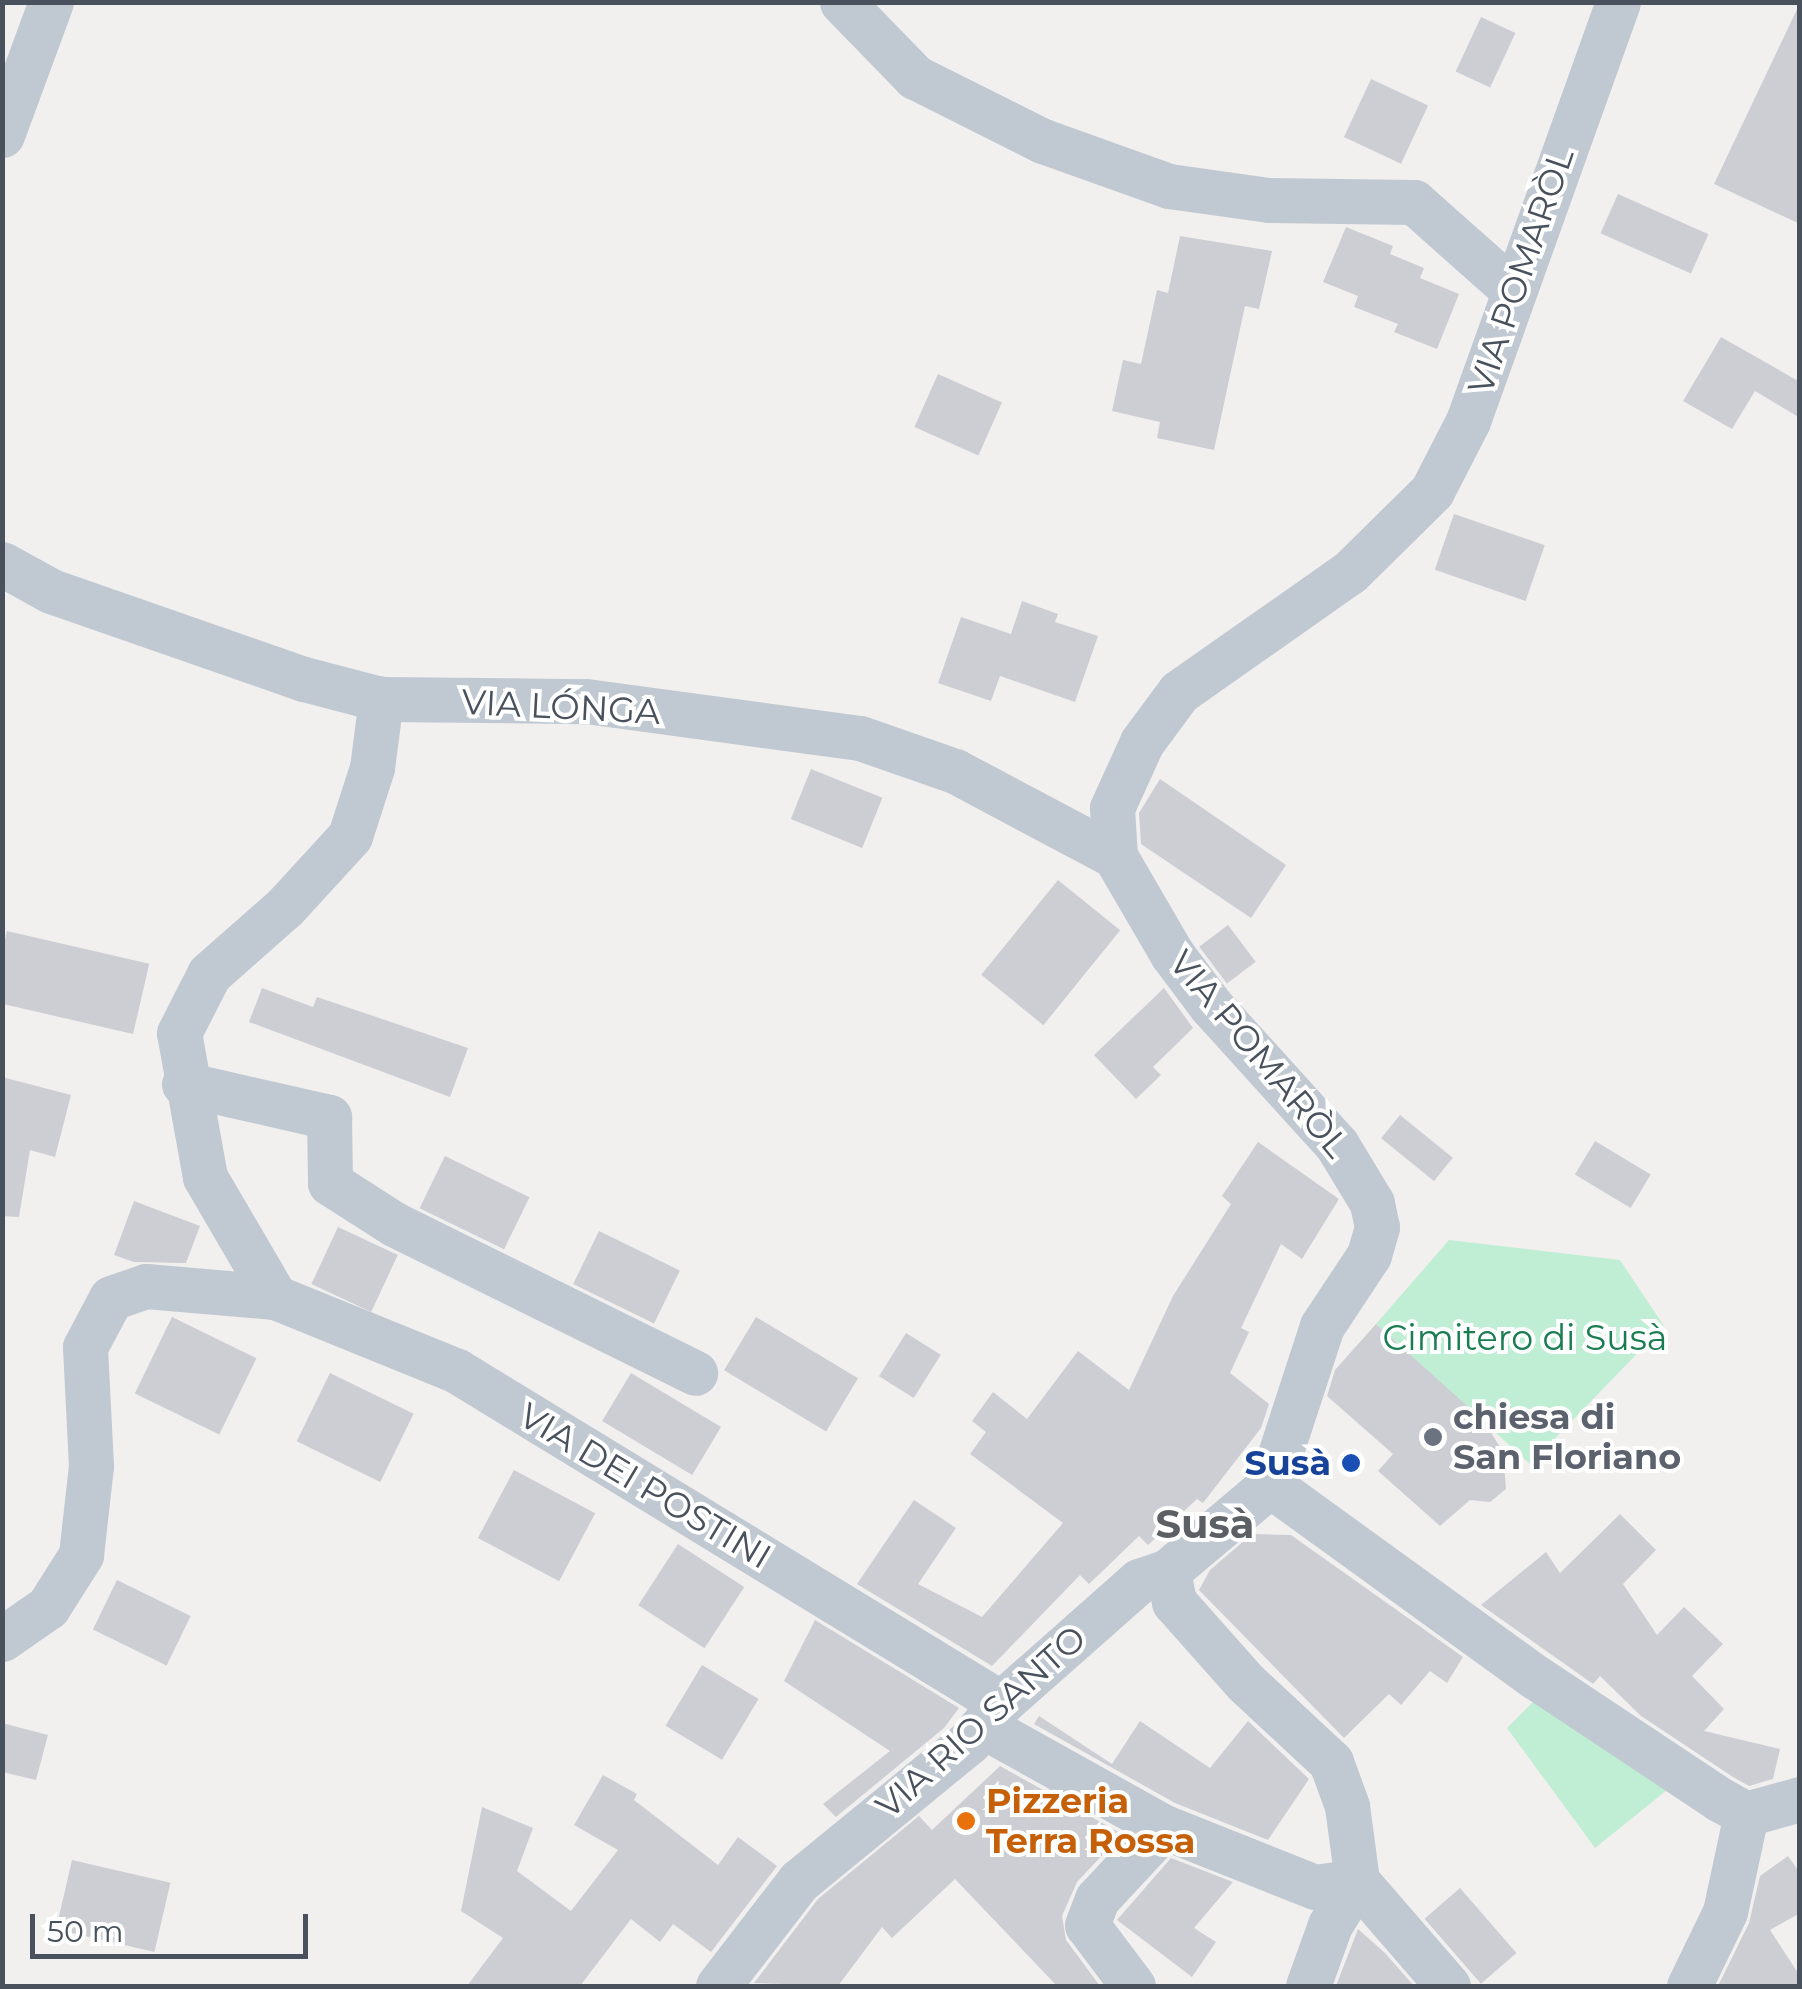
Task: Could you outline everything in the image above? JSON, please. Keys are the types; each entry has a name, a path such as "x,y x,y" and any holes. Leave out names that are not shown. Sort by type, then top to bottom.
{"street":[{"path":"2,135 50,2"},
{"name":"VIA POMARÒL","path":"1270,1485 1322,1326 1369,1255 1378,1227 1372,1203 1337,1145 1211,1006 1115,856 1112,808 1142,742 1180,692 1350,572 1432,492 1468,421 1618,2"},
{"path":"842,7 915,76 1044,141 1169,186 1268,200 1414,202 1513,290"},
{"name":"VIA LÓNGA","path":"2,564 69,597 304,680 381,699 586,701 860,738 955,771 1115,856"},
{"path":"275,1298 205,1177 184,1084 178,1032 209,974 285,907 350,836 372,768 381,699"},
{"path":"184,1084 329,1117 330,1183 394,1224 695,1373"},
{"name":"VIA DEI POSTINI","path":"2,1639 48,1608 81,1555 90,1466 82,1385 94,1320 110,1298 146,1286 275,1298 457,1371 1164,1827 1315,1887 1356,1880"},
{"path":"1270,1485 1461,1624 1746,1814 1800,1799"},
{"name":"VIA RIO SANTO","path":"718,1986 799,1881 1139,1581 1168,1571 1270,1485"},
{"path":"1168,1571 1174,1602 1246,1683 1331,1762 1346,1806 1356,1880 1448,1986"},
{"path":"1689,1986 1725,1912 1746,1814"},
{"path":"1132,1986 1087,1925 1097,1899 1164,1827"},
{"path":"1308,1986 1330,1925 1356,1880"}],"green space":[{"name":"Cimitero di Susà","path":"1449,1240 1620,1260 1664,1326 1530,1464 1376,1324"},
{"path":"1544,1691 1672,1786 1595,1848 1507,1728"}],"building":[{"path":"1800,3 1800,224 1714,184"},
{"path":"1481,17 1515,33 1490,87 1456,71"},
{"path":"1371,79 1428,106 1401,164 1344,137"},
{"path":"1618,194 1708,234 1691,274 1601,233"},
{"path":"1346,227 1393,246 1390,254 1424,268 1420,278 1459,294 1437,349 1394,332 1398,324 1354,307 1358,296 1323,282"},
{"path":"1180,236 1272,251 1259,309 1245,306 1214,450 1157,438 1160,422 1112,411 1123,360 1141,364 1157,290 1168,293"},
{"path":"1721,337 1800,382 1800,418 1755,391 1732,429 1683,401"},
{"path":"938,374 1002,402 978,455 914,427"},
{"path":"1454,514 1545,545 1526,601 1435,570"},
{"path":"1022,601 1058,614 1055,622 1098,636 1075,702 1000,676 991,701 938,683 961,617 1011,634"},
{"path":"811,769 882,798 862,848 791,819"},
{"path":"1160,779 1286,865 1251,918 1141,844 1139,813"},
{"path":"1058,880 1120,930 1043,1025 981,975"},
{"path":"1228,925 1256,962 1227,983 1199,947"},
{"path":"7,931 149,964 133,1034 2,1004 2,953"},
{"path":"262,988 313,1007 317,997 468,1048 450,1097 249,1022"},
{"path":"1164,988 1193,1028 1153,1067 1161,1075 1136,1099 1094,1055"},
{"path":"2,1077 71,1095 55,1157 30,1150 19,1217 2,1216"},
{"path":"1400,1115 1453,1158 1434,1181 1381,1138"},
{"path":"1595,1141 1651,1174 1631,1208 1575,1174"},
{"path":"1258,1142 1339,1199 1302,1259 1281,1244 1241,1328 1249,1332 1230,1373 1269,1404 1261,1428 1203,1503 1197,1499 1148,1545 1139,1536 1089,1584 1080,1575 992,1666 857,1584 914,1500 956,1528 918,1584 982,1617 1063,1523 970,1454 986,1432 972,1421 993,1392 1027,1419 1078,1351 1129,1390 1173,1296 1231,1204 1222,1196"},
{"path":"445,1156 529,1197 504,1249 420,1208"},
{"path":"134,1201 200,1226 186,1263 134,1262 114,1255"},
{"path":"338,1227 398,1255 371,1312 311,1284"},
{"path":"599,1231 680,1270 654,1323 573,1284"},
{"path":"172,1317 256,1358 219,1435 135,1393"},
{"path":"756,1317 858,1378 826,1431 724,1370"},
{"name":"chiesa di San Floriano","path":"1376,1324 1484,1421 1503,1452 1506,1489 1490,1502 1470,1500 1440,1526 1378,1471 1393,1454 1327,1396 1335,1370"},
{"path":"906,1333 941,1355 914,1398 879,1376"},
{"path":"330,1373 414,1414 380,1482 297,1441"},
{"path":"631,1373 721,1427 692,1475 602,1421"},
{"path":"514,1470 595,1513 559,1581 478,1538"},
{"path":"1620,1514 1656,1550 1623,1584 1657,1635 1684,1607 1723,1644 1692,1676 1724,1709 1704,1731 1780,1749 1773,1779 1749,1786 1733,1777 1641,1716 1600,1676 1593,1684 1481,1605 1546,1552 1560,1573"},
{"path":"1252,1534 1291,1535 1463,1657 1447,1683 1430,1671 1401,1705 1389,1694 1344,1738 1199,1590 1210,1570"},
{"path":"678,1544 744,1587 704,1648 638,1605"},
{"path":"117,1580 191,1616 167,1665 93,1629"},
{"path":"815,1620 959,1708 944,1728 836,1817 823,1804 890,1751 784,1681"},
{"path":"702,1665 759,1699 722,1760 665,1726"},
{"path":"1039,1716 1112,1764 1140,1721 1210,1768 1248,1721 1309,1779 1268,1840 1175,1803 1034,1724"},
{"path":"2,1723 48,1735 36,1780 2,1772"},
{"path":"1000,1766 1122,1834 1077,1882 1062,1916 1066,1940 1100,1986 1057,1986 955,1879 892,1938 882,1927 838,1986 754,1983 818,1899 919,1816 932,1830"},
{"path":"603,1775 637,1794 634,1800 718,1865 738,1837 777,1866 711,1952 673,1924 660,1942 631,1919 580,1986 467,1986 503,1938 461,1911 482,1807 533,1828 517,1871 571,1911 618,1850 574,1825"},
{"path":"1788,1856 1800,1873 1800,1913 1770,1930 1800,1976 1800,1986 1718,1986 1749,1923 1760,1876"},
{"path":"1171,1858 1233,1882 1194,1928 1216,1942 1192,1977 1117,1920"},
{"path":"72,1860 170,1883 154,1952 56,1929"},
{"path":"1460,1888 1516,1953 1481,1984 1425,1919"},
{"path":"1358,1929 1385,1953 1414,1986 1336,1986"}],"place":[{"name":"chiesa di San Floriano","path":"1433,1437"},
{"name":"Susà","path":"1351,1463"},
{"name":"Pizzeria Terra Rossa","path":"966,1821"}],"district":[{"name":"Susà","path":"1205,1524"}]}
